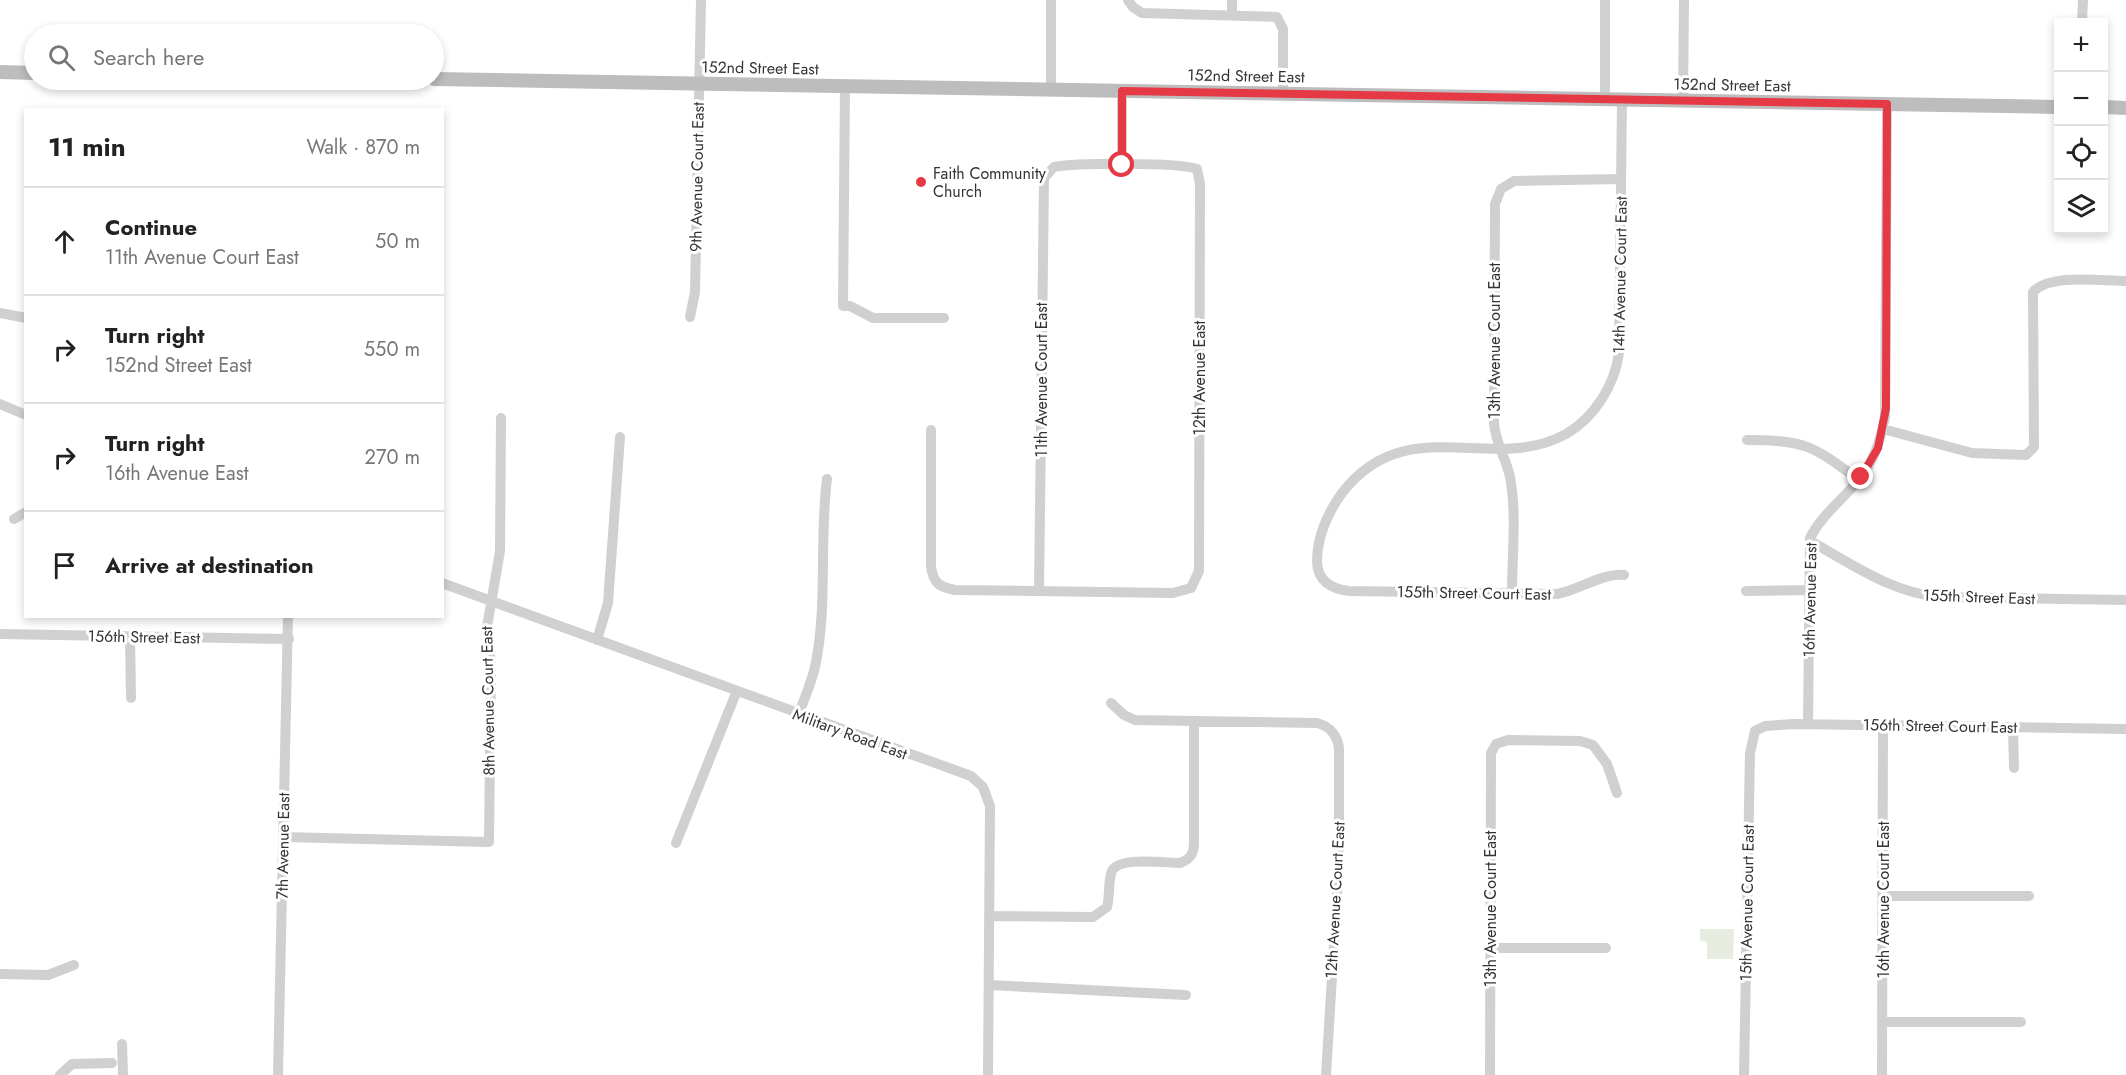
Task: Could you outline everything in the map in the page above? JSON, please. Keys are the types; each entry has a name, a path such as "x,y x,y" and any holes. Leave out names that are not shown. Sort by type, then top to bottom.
{"main road":[{"path":"0,72 24,73"},
{"name":"152nd Street East","path":"444,79 2054,107"},
{"path":"2108,108 2126,108"}],"street":[{"name":"9th Avenue Court East","path":"690,317 695,291 701,0"},
{"path":"1051,0 1051,89"},
{"path":"1128,0 1142,13 1276,17 1282,24 1283,93"},
{"path":"1232,0 1232,14"},
{"path":"1605,0 1605,99"},
{"path":"1683,100 1684,0"},
{"path":"2082,18 2083,0"},
{"path":"845,86 843,306 850,306 873,318 944,318"},
{"path":"1122,91 1122,165"},
{"name":"14th Avenue Court East","path":"1323,581 1317,561 1325,523 1340,496 1362,471 1388,456 1414,448 1534,445 1565,434 1588,417 1607,390 1619,353 1622,100"},
{"name":"16th Avenue East","path":"1809,724 1810,541 1822,518 1859,480 1878,448 1883,429 1887,397 1887,104"},
{"name":"11th Avenue Court East","path":"1039,591 1043,186 1048,172 1054,167 1074,164 1122,165"},
{"name":"12th Avenue East","path":"1039,591 1185,592 1194,585 1199,572 1200,184 1198,170 1179,166 1122,165"},
{"name":"13th Avenue Court East","path":"1512,593 1513,506 1510,476 1494,423 1495,217 1498,195 1504,185 1514,181 1621,179"},
{"path":"1883,429 1972,453 2021,456 2030,451 2034,447 2033,292 2038,287 2052,281 2126,281"},
{"path":"0,314 24,318"},
{"path":"0,404 24,414"},
{"name":"8th Avenue Court East","path":"283,837 489,842 491,664 487,627 500,551 501,418"},
{"path":"931,430 931,566 936,583 942,588 955,590 1039,591"},
{"path":"597,640 608,603 620,437"},
{"path":"1747,440 1773,440 1807,445 1859,480"},
{"path":"798,715 816,665 823,583 822,531 827,479"},
{"path":"14,519 24,513"},
{"name":"155th Street East","path":"1810,541 1877,579 1909,593 1939,597 2126,600"},
{"name":"155th Street Court East","path":"1323,581 1332,588 1349,591 1557,594 1584,587 1610,575 1624,575"},
{"name":"Military Road East","path":"444,585 736,693 971,776 980,783 990,806 988,1075"},
{"path":"1746,591 1809,591"},
{"name":"7th Avenue East","path":"278,1075 288,618"},
{"name":"156th Street East","path":"0,634 288,639"},
{"path":"130,637 131,698"},
{"path":"676,843 736,693"},
{"path":"990,916 1093,917 1105,910 1109,901 1110,874 1117,865 1128,862 1180,863 1187,861 1193,852 1194,721 1135,720 1124,715 1111,703"},
{"name":"12th Avenue Court East","path":"1194,721 1317,723 1328,728 1338,741 1339,862 1326,1075"},
{"name":"156th Street Court East","path":"1755,731 1777,724 2126,729"},
{"name":"16th Avenue Court East","path":"1882,1075 1883,725"},
{"path":"2013,727 2014,768"},
{"name":"15th Avenue Court East","path":"1744,1075 1750,753 1755,731"},
{"name":"13th Avenue Court East","path":"1490,1075 1490,760 1496,744 1517,739 1586,742 1603,756 1617,792"},
{"path":"1883,896 2029,896"},
{"path":"1490,948 1606,948"},
{"path":"0,974 48,975 74,965"},
{"path":"989,985 1185,995"},
{"path":"1882,1022 2021,1022"},
{"path":"122,1044 123,1075"},
{"path":"60,1075 72,1064 112,1063"}],"shaded area":[{"path":"1700,929 1734,929 1733,959 1707,959 1707,942 1700,941"}],"place":[{"name":"Faith Community Church","path":"921,182"}],"route":[{"path":"1122,165 1122,91 1887,104 1886,408 1878,448 1861,477"}]}
